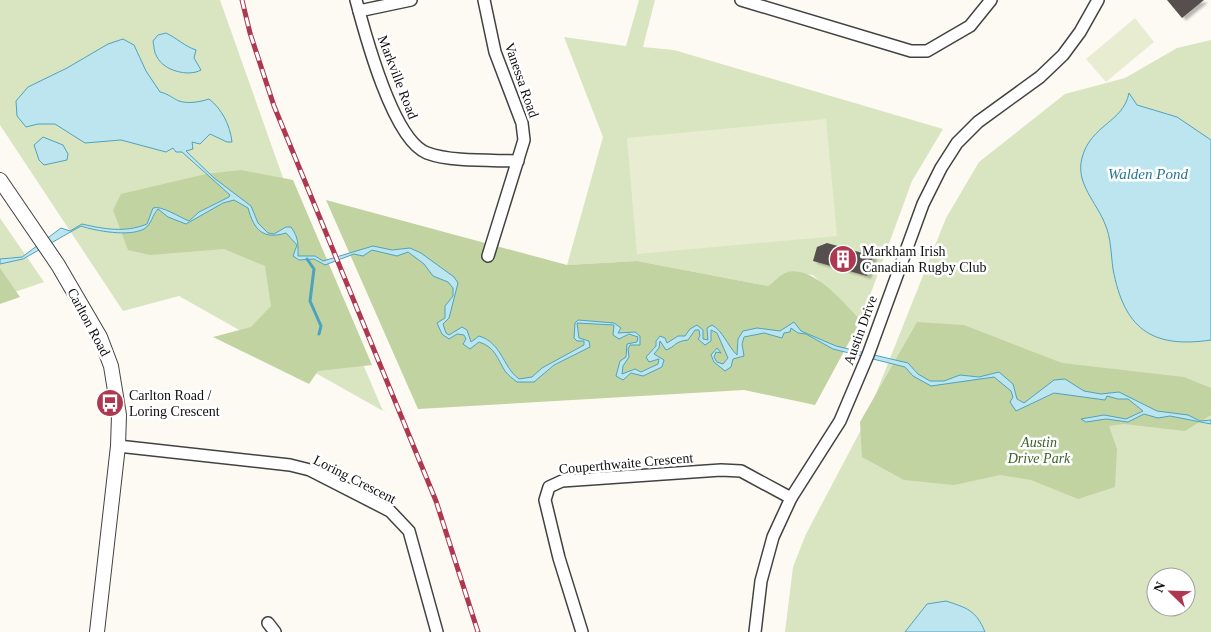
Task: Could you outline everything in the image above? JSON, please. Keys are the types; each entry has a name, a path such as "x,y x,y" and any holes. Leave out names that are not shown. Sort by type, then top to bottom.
{"street":[{"path":"357,5 411,0"},
{"name":"Vanessa Road","path":"484,0 496,52 522,123 524,140 488,256"},
{"path":"741,0 911,51 928,51 970,26 991,0"},
{"name":"Austin Drive","path":"755,632 761,581 773,537 791,498 840,421 868,355 923,204 941,168 958,143 978,122 1040,77 1063,55 1080,32 1098,0"},
{"name":"Markville Road","path":"357,5 373,60 399,124 415,146 426,153 448,157 518,161"},
{"name":"Carlton Road","path":"0,180 47,249 100,337 111,366 119,415 118,446 97,632"},
{"name":"Loring Crescent","path":"118,446 290,465 310,470 390,511 411,537 437,632"},
{"name":"Couperthwaite Crescent","path":"582,632 559,558 545,500 549,488 554,484 562,481 721,470 740,471 791,498"}],"green space":[{"path":"0,0 220,0 282,175 383,411 179,296 123,311 0,125"},
{"path":"639,0 655,0 643,47 674,50 943,129 912,181 861,320 813,275 786,272 768,286 637,261 567,265 603,137 564,37 626,46"},
{"path":"1135,18 1154,42 1106,82 1086,59"},
{"name":"Austin Drive Park","path":"1211,40 1211,632 785,632 793,567 806,534 863,426 946,218 979,162 1065,94 1125,78 1177,48"},
{"path":"826,119 837,236 637,254 627,138"},
{"path":"241,170 293,180 372,365 318,371 309,384 213,337 251,327 271,306 265,266 224,249 150,255 128,250 113,210 121,194 206,174"},
{"path":"326,200 567,265 637,261 768,286 785,273 797,271 818,280 837,295 861,320 815,405 744,390 418,409"},
{"path":"0,218 44,282 0,297"},
{"path":"0,268 20,297 0,304"},
{"path":"917,322 964,325 1062,363 1184,377 1211,388 1211,415 1185,431 1124,424 1109,426 1117,449 1115,487 1078,499 1031,480 1000,475 954,485 904,480 862,457 860,422"}],"water":[{"path":"166,33 196,50 194,58 201,70 184,73 171,69 160,62 155,54 153,41 158,35"},
{"path":"123,39 134,45 146,71 160,92 183,102 209,99 218,108 227,124 232,142 227,142 210,134 200,144 192,142 193,149 186,151 214,178 251,206 258,223 268,233 274,234 286,227 291,227 297,238 298,256 315,256 323,261 373,246 392,250 410,248 421,253 454,277 458,283 449,318 443,324 446,333 449,335 462,327 467,330 471,342 479,336 487,339 497,349 513,374 519,379 532,377 542,368 584,345 584,341 577,341 574,338 575,323 578,320 614,323 621,328 618,333 635,332 640,336 640,345 630,345 628,349 629,357 623,366 622,374 635,369 641,372 658,364 659,359 649,362 646,357 656,346 656,341 660,336 665,338 667,343 678,336 685,336 690,329 697,325 703,330 703,339 708,340 707,328 712,325 719,331 737,355 738,339 743,331 757,328 780,331 794,322 801,331 836,346 908,363 918,374 930,381 944,381 960,375 979,377 999,372 1013,384 1017,399 1024,403 1054,380 1065,379 1084,391 1101,394 1119,392 1157,411 1188,415 1200,421 1211,420 1211,424 1170,416 1158,418 1144,414 1128,422 1106,419 1086,422 1081,419 1104,415 1126,419 1143,411 1128,399 1107,396 1105,400 1054,393 1016,411 1010,402 1013,397 1011,391 994,377 931,386 913,376 905,367 833,349 791,328 790,332 784,333 782,338 764,333 744,337 742,344 744,356 733,359 731,367 725,371 714,362 711,355 717,348 721,353 716,352 714,357 717,362 723,364 728,358 717,333 711,330 711,341 705,345 698,339 700,336 699,330 695,330 688,340 666,350 660,341 659,348 654,354 664,360 662,367 643,376 631,373 623,380 616,376 620,361 626,357 627,344 637,342 638,337 629,334 619,339 613,335 614,325 577,323 579,338 589,341 590,347 554,365 534,382 517,382 505,371 489,347 479,342 470,349 463,344 466,339 464,335 457,334 449,339 442,334 437,323 445,318 445,306 453,296 453,288 448,282 433,276 424,264 408,252 397,256 372,250 363,256 354,254 325,265 314,259 299,260 293,256 297,245 286,233 278,235 265,234 253,222 248,208 234,200 223,203 186,224 168,217 158,209 147,227 130,233 95,230 81,226 23,259 0,264 0,259 22,257 61,228 70,231 82,224 115,229 139,227 147,224 153,208 165,210 189,221 199,212 229,197 230,195 182,152 176,152 173,148 166,152 121,140 85,143 55,124 38,124 26,127 17,116 16,101 28,87 67,68 108,44"},
{"name":"Walden Pond","path":"1129,93 1137,105 1177,117 1211,140 1211,340 1172,341 1157,337 1144,330 1133,320 1118,289 1107,229 1084,184 1081,167 1086,147 1099,130 1120,111 1126,103"},
{"path":"43,137 63,145 68,154 67,160 44,165 39,160 34,145"},
{"path":"946,601 974,614 985,632 905,632 927,604"}],"building":[{"path":"1167,0 1204,0 1182,18"},
{"name":"Markham Irish Canadian Rugby Club","path":"827,243 873,256 867,276 813,261 817,247"}],"waterway":[{"path":"307,259 314,269 310,301 321,326 319,334"}],"railway":[{"path":"242,0 250,33 274,106 436,501 478,632"}],"place":[{"name":"Markham Irish Canadian Rugby Club","path":"843,259"},
{"name":"Carlton Road / Loring Crescent","path":"110,403"}]}
